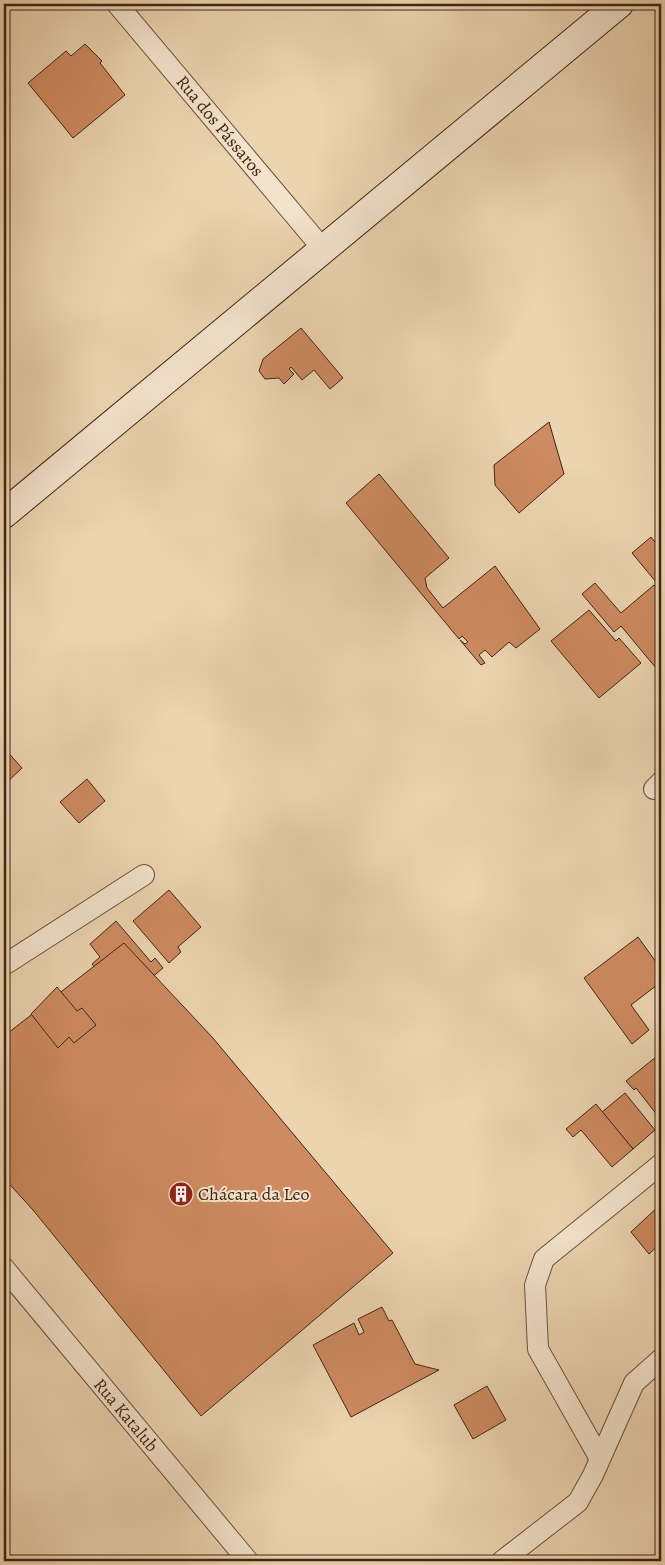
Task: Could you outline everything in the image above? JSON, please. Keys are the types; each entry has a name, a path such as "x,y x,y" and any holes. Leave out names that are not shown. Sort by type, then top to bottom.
{"main road":[{"path":"4,514 619,4"}],"street":[{"name":"Rua dos Pássaros","path":"117,4 323,249"},
{"path":"4,966 144,875"},
{"path":"600,1457 538,1349 534,1284 544,1259 661,1164"},
{"name":"Rua Katalub","path":"4,1268 248,1561"},
{"path":"502,1561 578,1502 593,1475 634,1383 661,1359"}],"building":[{"path":"85,44 102,61 100,63 125,95 73,138 28,83 66,51 71,56"},
{"path":"301,328 343,378 330,389 314,370 302,380 291,367 289,369 294,374 284,384 279,378 265,379 259,371 263,359"},
{"path":"549,422 564,474 519,513 495,485 494,465"},
{"path":"379,474 449,558 425,578 427,588 443,608 495,566 540,629 516,648 509,642 492,657 485,650 479,655 485,663 481,665 460,640 465,644 468,642 462,636 459,639 346,503"},
{"path":"651,537 661,550 661,588 632,553"},
{"path":"595,583 621,613 654,585 661,593 661,674 621,626 614,632 582,594"},
{"path":"589,610 616,641 619,638 641,663 599,698 551,641"},
{"path":"4,748 22,768 4,785"},
{"path":"87,779 105,801 79,823 60,802"},
{"path":"169,890 201,927 178,947 181,952 169,963 133,921"},
{"path":"116,921 151,962 155,958 163,968 96,1025 89,1016 116,991 92,964 100,957 90,944"},
{"path":"638,937 661,969 661,982 631,1005 649,1030 632,1044 584,978"},
{"name":"Chácara da Leo","path":"124,943 212,1037 393,1253 201,1416 33,1210 4,1178 4,1036"},
{"path":"57,987 77,1011 82,1008 96,1025 74,1043 69,1037 58,1048 31,1014"},
{"path":"661,1053 661,1120 636,1088 634,1090 626,1081"},
{"path":"625,1093 655,1130 633,1149 602,1112"},
{"path":"596,1104 633,1149 612,1167 581,1130 573,1137 566,1129"},
{"path":"661,1204 661,1243 649,1254 631,1232"},
{"path":"382,1307 389,1321 392,1320 415,1364 439,1370 351,1417 313,1345 354,1323 359,1335 364,1332 358,1319"},
{"path":"487,1386 506,1420 473,1439 454,1405"}],"place":[{"name":"Chácara da Leo","path":"181,1194"}]}
